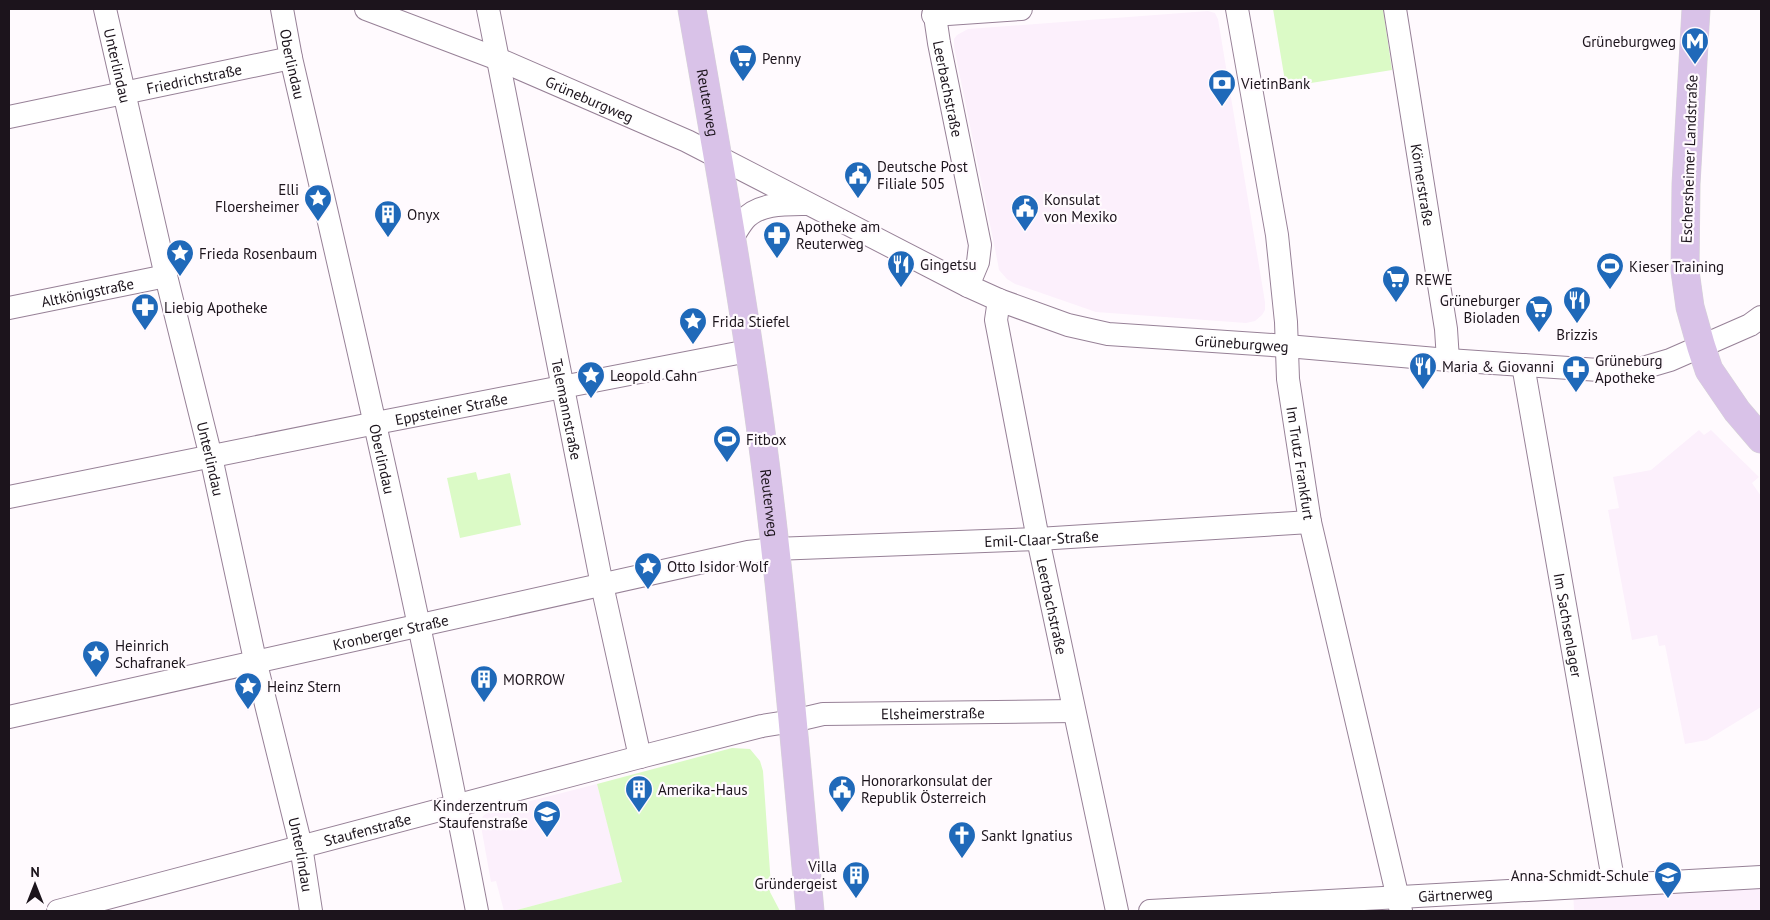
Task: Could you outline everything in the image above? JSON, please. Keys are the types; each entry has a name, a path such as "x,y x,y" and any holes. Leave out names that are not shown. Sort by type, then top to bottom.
{"main road":[{"name":"Reuterweg","path":"692,9 718,158 760,425 794,721 810,911"},
{"name":"Eschersheimer Landstraße","path":"1696,9 1687,181 1685,271 1690,307 1709,370 1737,412 1761,439"}],"street":[{"name":"Unterlindau","path":"105,9 166,276 211,457 255,660 301,846 311,911"},
{"name":"Oberlindau","path":"282,9 420,626 477,911"},
{"name":"Grüneburgweg","path":"366,9 498,59 687,141 968,286 1068,326 1108,334 1630,372 1670,360 1750,325 1761,317"},
{"name":"Telemannstraße","path":"488,9 602,585 640,757"},
{"path":"934,12 1021,9"},
{"name":"Im Trutz Frankfurt","path":"1237,9 1277,234 1286,322 1288,379 1310,522 1400,904"},
{"name":"Körnerstraße","path":"1395,9 1446,329 1448,360"},
{"name":"Leerbachstraße","path":"934,12 980,245 978,262 968,286"},
{"name":"Friedrichstraße","path":"9,117 292,58"},
{"name":"Grüneburgweg","path":"731,240 745,218 764,207 782,204 807,204"},
{"name":"Altkönigstraße","path":"9,308 166,276"},
{"name":"Leerbachstraße","path":"999,300 996,320 1038,538 1117,911"},
{"name":"Eppsteiner Straße","path":"9,498 376,423 748,351"},
{"name":"Im Sachsenlager","path":"1523,365 1614,885"},
{"name":"Emil-Claar-Straße","path":"774,549 1038,538 1310,522"},
{"name":"Kronberger Straße","path":"9,717 255,660 420,626 748,552 774,549"},
{"name":"Elsheimerstraße","path":"794,721 823,714 1074,711"},
{"name":"Staufenstraße","path":"58,911 100,906 301,846 457,807 762,726 794,721"},
{"name":"Gärtnerweg","path":"1150,911 1400,904 1614,885 1761,877"}],"shaded area":[{"path":"1208,11 1215,13 1218,19 1265,302 1265,310 1262,315 1255,321 1246,323 1096,312 1015,284 1007,279 999,270 954,47 954,39 957,35 968,29"},
{"path":"1699,430 1704,435 1711,430 1759,477 1752,483 1761,496 1761,707 1707,740 1685,744 1665,645 1659,646 1657,635 1632,640 1608,510 1619,508 1613,477 1651,470"},
{"name":"Kinderzentrum Staufenstraße","path":"597,784 623,882 513,911 504,911 496,881 491,882 481,826 483,816 488,812"},
{"name":"Anna-Schmidt-Schule","path":"1761,877 1761,911 1574,911 1573,887"}],"green space":[{"path":"1273,9 1383,9 1392,70 1286,87"},
{"path":"476,472 478,480 510,473 521,525 460,538 447,478"},
{"path":"732,748 750,749 760,761 763,771 770,892 780,911 513,911 622,882 597,784"}],"place":[{"name":"Grüneburgweg","path":"1695,65"},
{"name":"Penny","path":"743,82"},
{"name":"VietinBank","path":"1222,107"},
{"name":"Deutsche Post Filiale 505","path":"858,199"},
{"name":"Elli Floersheimer","path":"318,222"},
{"name":"Konsulat von Mexiko","path":"1025,232"},
{"name":"Onyx","path":"388,238"},
{"name":"Apotheke am Reuterweg","path":"777,259"},
{"name":"Frieda Rosenbaum","path":"180,277"},
{"name":"Gingetsu","path":"901,288"},
{"name":"Kieser Training","path":"1610,290"},
{"name":"REWE","path":"1396,303"},
{"name":"Brizzis","path":"1577,324"},
{"name":"Liebig Apotheke","path":"145,331"},
{"name":"Grüneburger Bioladen","path":"1539,333"},
{"name":"Frida Stiefel","path":"693,345"},
{"name":"Maria & Giovanni","path":"1423,390"},
{"name":"Grüneburg Apotheke","path":"1576,393"},
{"name":"Leopold Cahn","path":"591,399"},
{"name":"Fitbox","path":"727,463"},
{"name":"Otto Isidor Wolf","path":"648,590"},
{"name":"Heinrich Schafranek","path":"96,678"},
{"name":"MORROW","path":"484,703"},
{"name":"Heinz Stern","path":"248,710"},
{"name":"Amerika-Haus","path":"639,813"},
{"name":"Honorarkonsulat der Republik Österreich","path":"842,813"},
{"name":"Kinderzentrum Staufenstraße","path":"547,838"},
{"name":"Sankt Ignatius","path":"962,859"},
{"name":"Villa Gründergeist","path":"856,899"},
{"name":"Anna-Schmidt-Schule","path":"1668,899"}]}
